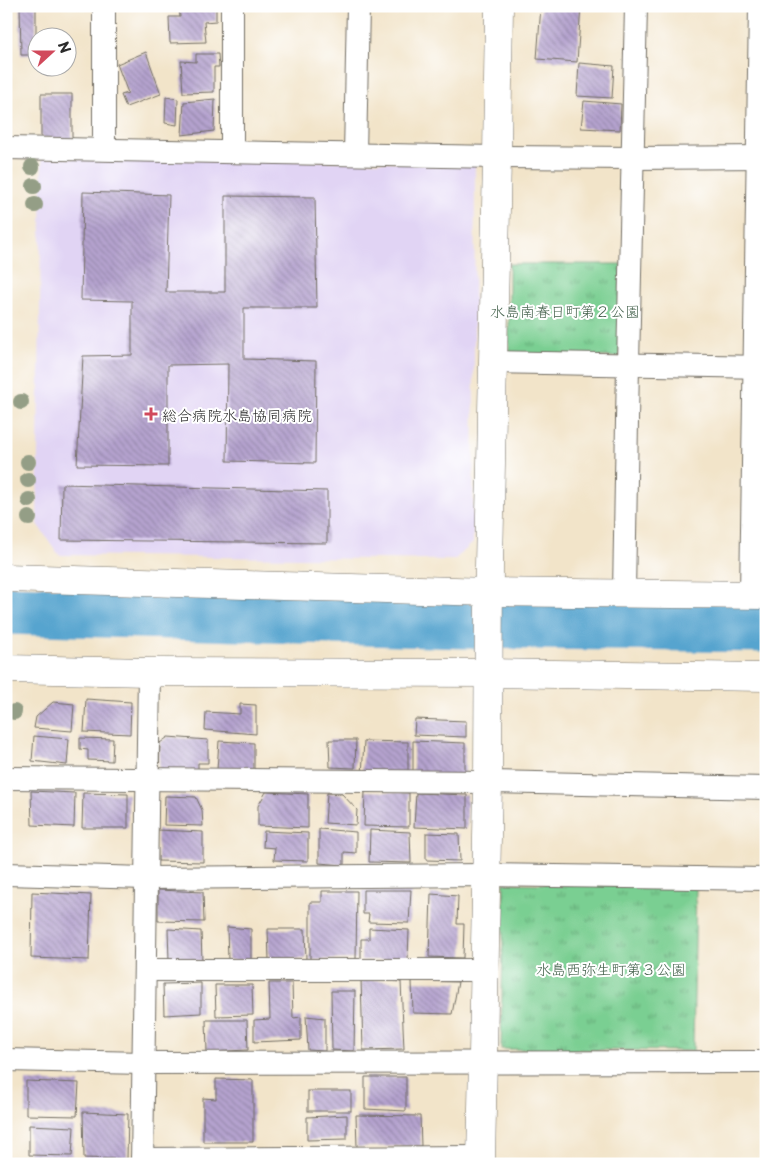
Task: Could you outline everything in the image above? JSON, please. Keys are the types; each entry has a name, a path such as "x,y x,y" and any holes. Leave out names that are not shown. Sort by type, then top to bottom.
{"street":[{"path":"104,6 104,150"},
{"path":"232,6 232,152"},
{"path":"355,154 358,6"},
{"path":"149,672 142,1161 481,1161 498,6"},
{"path":"624,593 636,6"},
{"path":"6,578 489,604 624,593 758,595 762,157 760,6"},
{"path":"6,148 497,157 762,157"},
{"path":"493,362 760,367"},
{"path":"6,669 149,672 489,660 766,678"},
{"path":"6,778 488,782 766,788"},
{"path":"6,874 146,878 486,875 766,879"},
{"path":"145,970 484,970"},
{"path":"6,1060 144,1063 766,1062"}],"shaded area":[{"path":"42,158 475,163 473,543 454,560 59,555 37,524"}],"green space":[{"name":"水島南春日町第２公園","path":"509,264 621,264 619,357 509,355"},
{"name":"水島西弥生町第３公園","path":"504,883 696,887 693,1051 501,1049"}],"building":[{"path":"20,6 36,6 36,28 28,28 28,55 21,55"},
{"path":"179,6 216,6 216,21 204,22 206,42 170,43 169,17 180,17"},
{"path":"541,6 581,6 577,62 537,59"},
{"path":"146,52 161,94 126,107 121,95 128,93 117,64"},
{"path":"196,54 218,54 219,67 214,67 214,92 183,93 181,61 196,62"},
{"path":"579,63 614,66 612,98 577,96"},
{"path":"41,94 72,94 72,139 41,138"},
{"path":"166,97 178,99 177,125 165,123"},
{"path":"215,99 214,131 182,135 184,102"},
{"path":"584,101 621,104 620,130 581,128"},
{"path":"83,192 169,195 166,292 225,292 225,196 315,197 317,308 244,308 244,359 316,361 315,463 227,461 228,364 168,365 168,466 77,465 83,356 132,355 132,301 81,300"},
{"path":"62,484 327,491 327,543 61,540"},
{"path":"86,699 131,702 130,734 84,732"},
{"path":"53,702 74,704 72,731 34,728 36,717"},
{"path":"240,704 256,705 256,734 205,730 206,712 240,714"},
{"path":"415,719 466,721 466,737 414,735"},
{"path":"34,736 69,739 67,765 32,761"},
{"path":"168,737 208,740 208,763 198,763 198,771 159,771 160,743"},
{"path":"80,738 113,739 112,761 88,760 88,750 80,749"},
{"path":"329,740 356,740 355,768 330,767"},
{"path":"219,741 254,743 254,770 217,770"},
{"path":"364,741 408,742 408,775 362,775"},
{"path":"413,741 465,743 465,777 413,775"},
{"path":"31,791 75,793 74,827 32,825"},
{"path":"365,791 409,793 409,827 364,826"},
{"path":"266,792 308,794 308,828 258,826 258,806"},
{"path":"83,793 128,794 128,828 82,828"},
{"path":"327,793 342,794 357,810 356,825 325,823"},
{"path":"416,793 467,795 467,829 414,827"},
{"path":"165,796 196,797 202,810 203,826 164,825"},
{"path":"319,829 356,832 356,853 344,852 344,865 319,863"},
{"path":"157,830 203,832 203,862 158,861"},
{"path":"370,830 410,832 411,863 369,862"},
{"path":"264,831 308,833 308,861 274,860 275,848 263,847"},
{"path":"426,833 459,834 460,861 426,860"},
{"path":"158,890 203,892 204,922 158,921"},
{"path":"363,890 411,890 409,923 368,922 369,914 363,914"},
{"path":"322,891 357,891 356,959 310,960 310,902 322,902"},
{"path":"32,892 91,895 89,960 31,958"},
{"path":"431,894 458,896 457,924 464,924 463,958 429,957"},
{"path":"227,927 251,929 251,960 228,960"},
{"path":"369,928 409,930 408,960 361,960 361,939 369,939"},
{"path":"168,929 201,931 202,961 169,960"},
{"path":"268,929 305,929 306,959 269,960"},
{"path":"361,979 401,982 404,1049 363,1050"},
{"path":"412,981 458,982 452,1014 413,1013"},
{"path":"201,983 201,1013 164,1015 163,984"},
{"path":"269,983 292,983 293,1018 301,1017 301,1040 254,1042 254,1020 270,1019"},
{"path":"215,985 252,985 253,1015 216,1016"},
{"path":"331,991 355,991 354,1051 332,1050"},
{"path":"306,1016 325,1018 325,1051 308,1050"},
{"path":"206,1020 247,1020 248,1050 207,1052"},
{"path":"365,1077 406,1077 406,1111 365,1109"},
{"path":"216,1079 253,1080 253,1142 203,1142 203,1098 216,1099"},
{"path":"26,1081 79,1083 77,1116 26,1115"},
{"path":"308,1091 351,1091 351,1111 308,1111"},
{"path":"83,1112 128,1114 127,1159 84,1158"},
{"path":"347,1115 347,1139 307,1140 307,1117"},
{"path":"356,1115 420,1116 421,1146 357,1147"},
{"path":"29,1125 74,1127 72,1156 29,1155"}],"waterway":[{"path":"6,610 464,624 766,628"},
{"path":"6,626 766,646"}],"place":[{"name":"総合病院水島協同病院","path":"151,414"}]}
